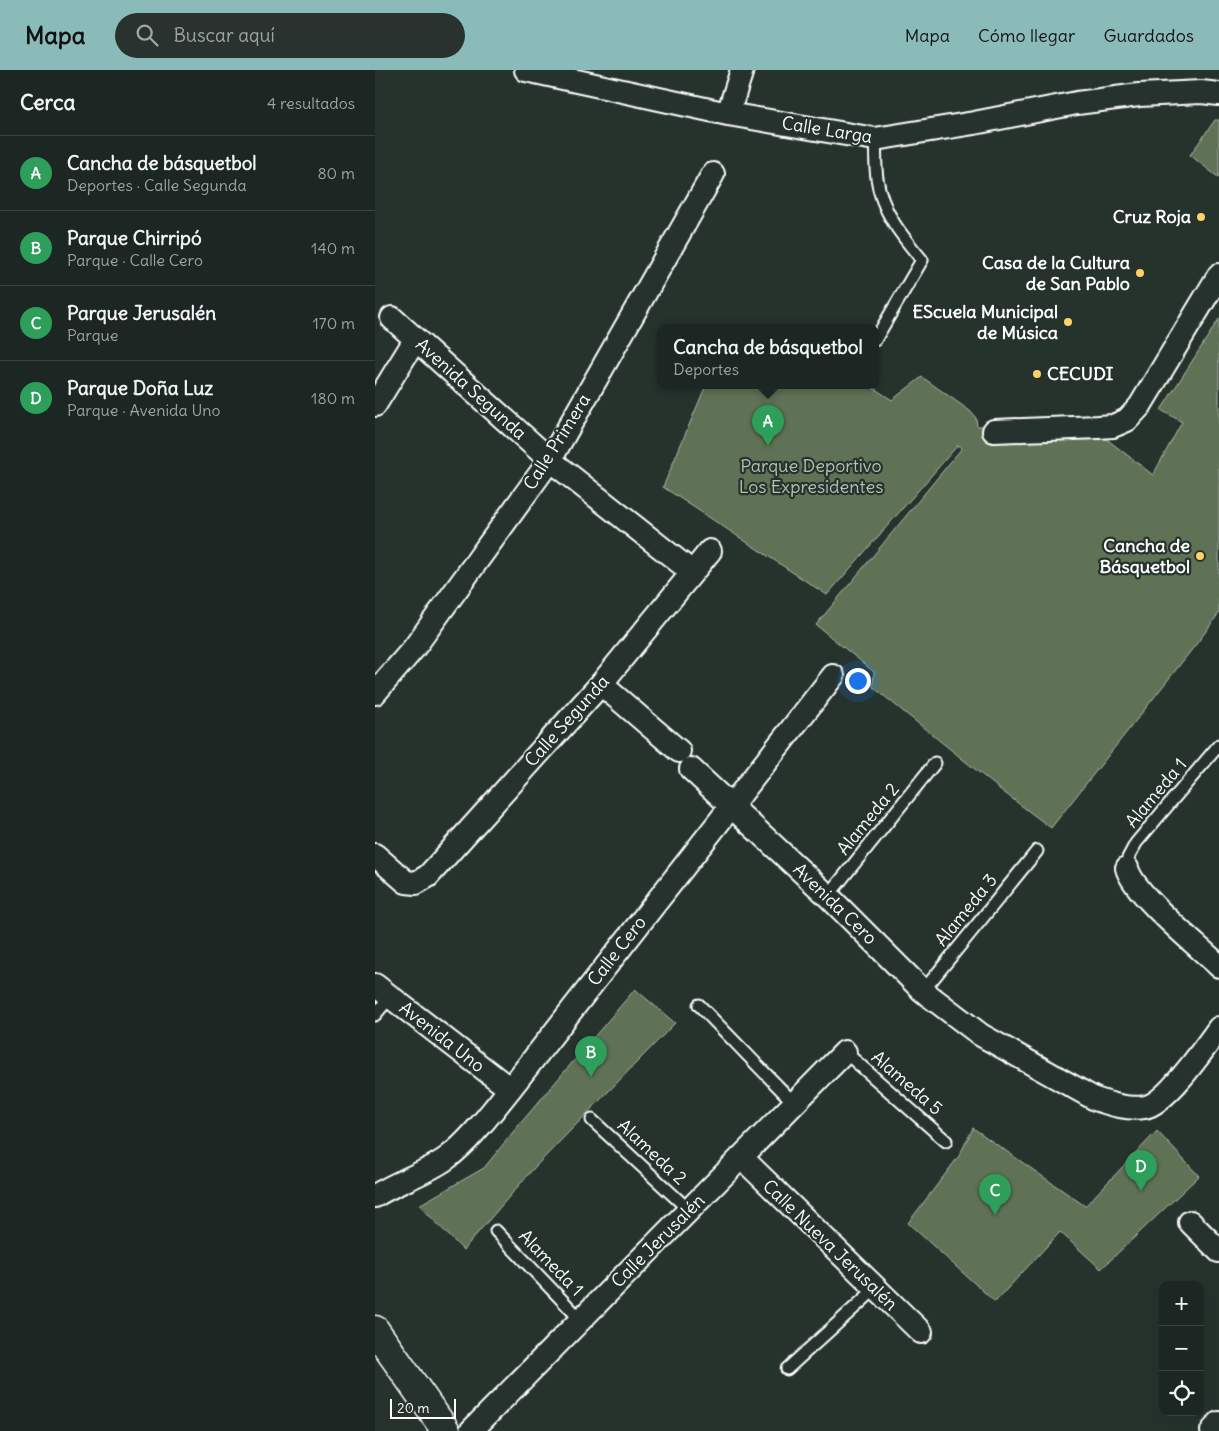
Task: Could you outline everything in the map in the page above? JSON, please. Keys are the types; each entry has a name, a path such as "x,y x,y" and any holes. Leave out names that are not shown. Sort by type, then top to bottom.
{"main road":[{"path":"375,1330 446,1431"}],"street":[{"name":"Calle Larga","path":"526,70 727,114 875,139 974,123 1077,103 1139,95 1201,92 1219,94"},
{"path":"727,114 742,70"},
{"name":"Calle Primera","path":"375,693 414,648 550,460 713,174"},
{"path":"994,431 1113,426 1127,420 1140,406 1219,275"},
{"name":"Avenida Segunda","path":"392,318 550,460 692,572"},
{"path":"375,405 415,340"},
{"name":"Calle Segunda","path":"375,855 406,882 416,883 428,876 601,684 710,551"},
{"name":"Calle Cero","path":"375,1196 385,1189 427,1170 448,1157 481,1123 510,1089 833,676"},
{"name":"Avenida Cero","path":"601,684 685,760 730,806 828,896 923,991 981,1035 1095,1099 1133,1108 1146,1107 1155,1103 1165,1095 1219,1028"},
{"path":"1127,868 1129,876 1143,894 1219,966"},
{"name":"Avenida Uno","path":"383,991 510,1089"},
{"name":"Calle Jerusalén","path":"471,1431 845,1052"},
{"name":"Calle Nueva Jerusalén","path":"741,1158 921,1332"},
{"path":"1190,1222 1219,1252"},
{"path":"1212,1431 1219,1423"}],"lane":[{"path":"875,139 877,180 884,207 898,231 922,260 879,333"},
{"name":"Alameda 1","path":"1127,868 1128,858 1136,843 1219,745"},
{"name":"Alameda 2","path":"828,896 935,763"},
{"name":"Alameda 3","path":"923,991 1037,851"},
{"path":"375,1015 383,991"},
{"path":"699,1005 794,1103"},
{"name":"Alameda 5","path":"845,1052 946,1141"},
{"name":"Alameda 2","path":"592,1120 689,1210"},
{"name":"Alameda 1","path":"495,1232 581,1320"},
{"path":"787,1369 875,1289"}],"green space":[{"path":"1215,120 1219,120 1219,178 1190,155"},
{"name":"Parque Deportivo Los Expresidentes","path":"1219,319 1219,613 1051,828 873,687 874,672 816,625 962,448 958,445 827,595 663,487 704,389 875,389 892,400 922,377 970,411 976,418 977,426 1073,424 1091,427 1153,475 1182,422 1161,410"},
{"path":"635,989 675,1023 534,1168 463,1250 419,1205 484,1168"},
{"path":"973,1128 1085,1206 1157,1131 1199,1176 1101,1269 1060,1232 995,1302 908,1223 959,1156"}],"place":[{"name":"Cruz Roja","path":"1201,217"},
{"name":"Casa de la Cultura de San Pablo","path":"1140,273"},
{"name":"EScuela Municipal de Música","path":"1068,322"},
{"name":"CECUDI","path":"1037,374"},
{"name":"Cancha de básquetbol","path":"768,446"},
{"name":"Cancha de Básquetbol","path":"1200,556"},
{"name":"Parque Chirripó","path":"591,1077"},
{"name":"Parque Doña Luz","path":"1141,1191"},
{"name":"Parque Jerusalén","path":"995,1215"}]}
